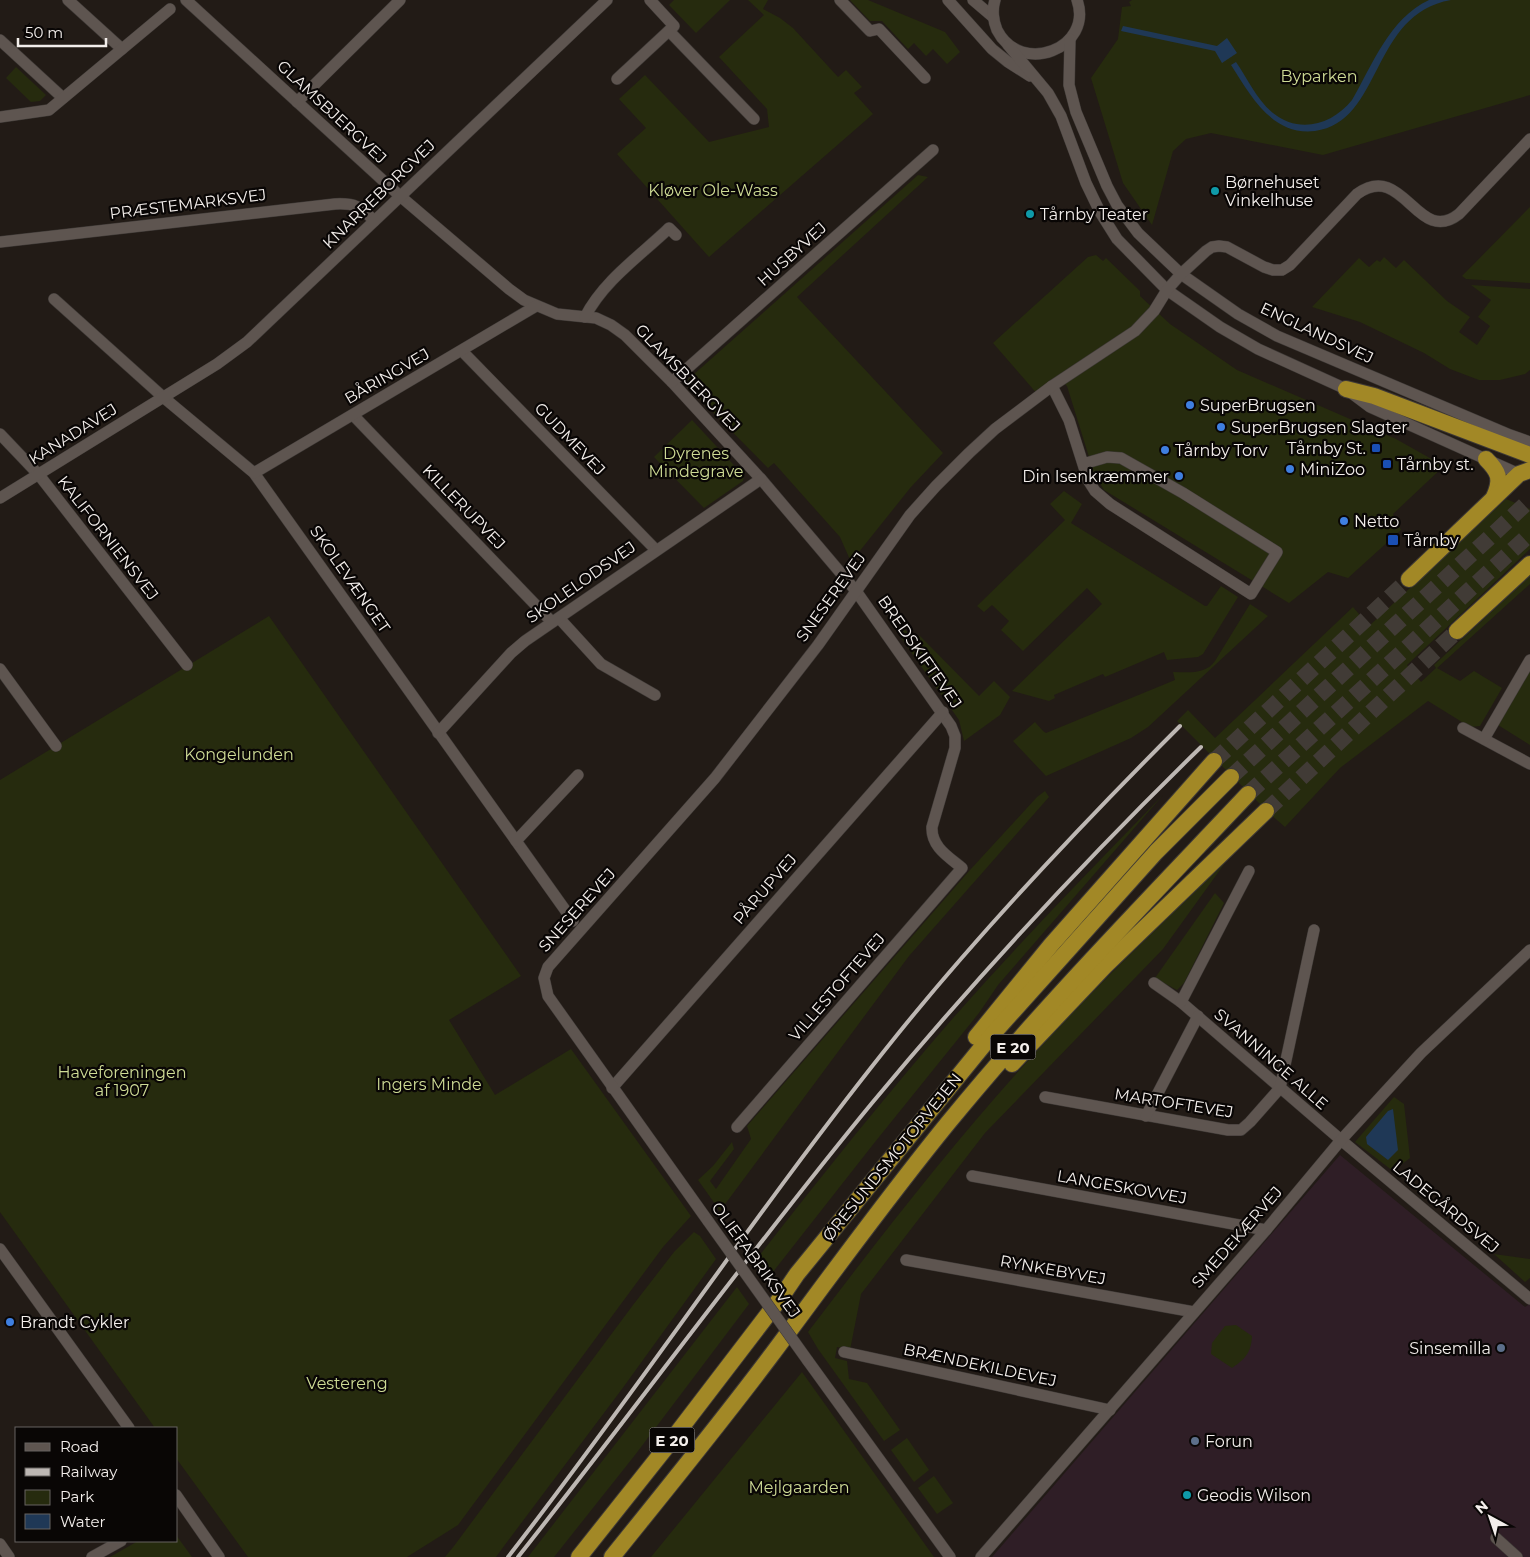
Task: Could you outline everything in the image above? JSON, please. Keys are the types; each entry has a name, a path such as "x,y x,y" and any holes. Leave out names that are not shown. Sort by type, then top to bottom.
{"highway":[{"path":"1346,389 1374,396 1530,455"},
{"path":"1486,459 1497,470 1499,477 1498,488 1494,498"},
{"path":"1409,579 1494,498 1525,472"},
{"path":"1457,631 1530,564"},
{"path":"797,1274 835,1214 931,1091 1051,945 1214,761"},
{"name":"ØRESUNDSMOTORVEJEN","path":"578,1557 668,1445 797,1274 991,1036 1156,852 1231,777"},
{"name":"ØRESUNDSMOTORVEJEN","path":"612,1557 770,1356 898,1185 956,1113 1057,996 1248,794"},
{"path":"770,1356 802,1322 1004,1072 1106,966 1266,811"}],"street":[{"path":"68,0 122,48"},
{"name":"GLAMSBJERGVEJ","path":"186,0 400,196 509,289 536,306 557,314 596,318 624,334 672,382 761,478 856,591"},
{"path":"297,102 400,0"},
{"name":"KNARREBORGVEJ","path":"163,397 218,364 247,342 607,0"},
{"path":"617,79 674,26 650,0"},
{"path":"840,0 870,32 879,29 925,78"},
{"path":"948,0 992,49 1008,62 1038,81"},
{"path":"973,0 993,17 1001,37 1048,93 1061,116 1086,183 1101,214 1117,239 1167,290 1220,327 1258,350 1346,389 1370,407 1486,459 1525,472"},
{"path":"993,17 995,0"},
{"name":"ENGLANDSVEJ","path":"1078,2 1078,23 1070,39 1069,85 1074,104 1107,186 1117,205 1138,233 1181,274 1238,314 1278,336 1530,442"},
{"path":"0,117 49,110 170,9"},
{"path":"669,31 754,119"},
{"path":"1008,44 1020,52 1033,55 1047,54 1059,48 1070,39"},
{"path":"0,40 63,98"},
{"name":"SNESEREVEJ","path":"544,978 548,967 715,778 818,645 910,515 936,486 996,429 1052,386 1136,331 1154,311 1167,290 1206,250 1219,246 1227,247 1264,267 1282,270 1290,266 1357,194 1370,187 1378,186 1393,189 1429,220 1445,222 1452,219 1530,139"},
{"name":"HUSBYVEJ","path":"672,382 933,150"},
{"name":"PRÆSTEMARKSVEJ","path":"0,242 351,203 364,210 374,221"},
{"path":"585,317 593,301 604,288 660,236 669,228 676,235"},
{"name":"SKOLEVÆNGET","path":"54,299 163,397 254,472 572,921"},
{"name":"BÅRINGVEJ","path":"254,472 536,306"},
{"name":"GUDMEVEJ","path":"462,351 656,550"},
{"path":"1052,386 1069,420 1083,464 1092,486 1110,504 1251,594 1277,552 1182,493 1121,458 1107,457 1083,464"},
{"name":"KANADAVEJ","path":"0,498 163,397"},
{"name":"KILLERUPVEJ","path":"353,415 601,664 656,695"},
{"name":"KALIFORNIENSVEJ","path":"0,434 39,475 187,665"},
{"name":"SKOLELODSVEJ","path":"438,733 511,653 761,478"},
{"name":"BREDSKIFTEVEJ","path":"856,591 943,712 955,736 955,748 932,827 932,835 939,849 962,868"},
{"path":"1484,739 1530,660"},
{"path":"0,669 56,746"},
{"name":"PÅRUPVEJ","path":"612,1088 943,712"},
{"path":"1463,728 1530,764"},
{"path":"516,841 578,774"},
{"name":"VILLESTOFTEVEJ","path":"737,1127 962,868"},
{"path":"1181,1002 1249,870"},
{"path":"1280,1088 1314,930"},
{"name":"SMEDEKÆRVEJ","path":"981,1557 1266,1230 1341,1140 1422,1053 1530,950"},
{"name":"OLIEFABRIKSVEJ","path":"544,978 548,996 612,1088 950,1557"},
{"name":"SVANNINGE ALLE","path":"1154,983 1198,1016 1341,1140"},
{"path":"1146,1116 1198,1016"},
{"name":"MARTOFTEVEJ","path":"1045,1097 1228,1130 1241,1130 1280,1088"},
{"name":"LADEGÅRDSVEJ","path":"1341,1140 1529,1296"},
{"name":"LANGESKOVVEJ","path":"972,1176 1266,1230"},
{"path":"0,1249 128,1427"},
{"name":"RYNKEBYVEJ","path":"906,1260 1194,1312"},
{"name":"BRÆNDEKILDEVEJ","path":"844,1352 1110,1410"},
{"path":"179,1503 219,1557"},
{"path":"1496,1538 1517,1557"},
{"path":"92,1557 119,1542"},
{"path":"0,1544 8,1557"}],"shaded area":[{"path":"1340,1155 1525,1307 1530,1304 1530,1557 992,1557"}],"green space":[{"path":"674,0 730,0 696,33 669,5"},
{"name":"Kløver Ole-Wass","path":"748,0 768,0 763,9 793,28 838,77 846,70 862,87 854,93 873,114 709,257 617,154 646,128 619,99 645,75 709,142 769,127 767,109 719,57 764,15"},
{"path":"850,0 868,0 945,32 960,52 947,64 933,49 926,56 914,43 908,49 882,21 870,21"},
{"name":"Byparken","path":"1132,0 1530,0 1530,95 1323,155 1211,133 1186,139 1173,151 1152,225 1123,183 1091,78 1118,39 1122,7 1131,6 1129,2"},
{"path":"16,67 46,95 40,101 31,102 6,78"},
{"path":"918,175 928,177 797,297 943,453 911,487 851,562 840,537 774,463 768,468 684,383"},
{"path":"1530,207 1530,283 1466,279 1462,276"},
{"path":"1096,255 1103,261 1106,258 1140,291 1140,296 1170,324 1237,370 1396,439 1444,466 1393,514 1401,530 1348,578 1328,572 1289,603 1104,490 1094,473 1067,386 1061,380 1039,396 993,343 1088,257"},
{"path":"1384,257 1396,268 1404,260 1447,301 1470,317 1459,332 1477,345 1490,326 1478,317 1491,300 1471,285 1530,289 1530,370 1525,374 1500,380 1479,380 1450,369 1424,353 1360,322 1312,307 1359,258 1369,267 1377,260 1380,262"},
{"name":"Dyrenes Mindegrave","path":"692,420 744,476 743,481 704,508 654,457"},
{"path":"1064,491 1082,504 1071,523 1205,606 1207,606 1221,586 1238,597 1203,654 1198,657 1167,660 1164,652 1105,677 1103,674 1054,695 1055,698 1049,701 1012,691 1102,604 1087,588 1023,651 1001,630 1009,621 992,605 984,612 977,606 1065,520 1050,504"},
{"path":"1506,499 1530,509 1530,549 1407,665 1421,682 1436,668 1434,665 1530,576 1530,584 1437,668 1460,681 1474,671 1502,688 1480,726 1470,727 1428,701 1340,768 1285,827 1177,721 1188,710 1215,738 1353,607 1369,626"},
{"path":"1250,604 1268,616 1148,727 1131,738 1046,776 1013,741 1035,722 1046,733 1175,680 1173,672 1196,672 1206,669 1215,661"},
{"path":"891,615 909,634 920,636 979,696 994,681 1010,697 1000,715 964,741 959,720 887,618"},
{"path":"269,616 521,976 449,1020 495,1095 571,1049 691,1216 663,1247 458,1525 407,1557 248,1557 178,1461 178,1427 154,1427 0,1212 0,780"},
{"path":"1530,669 1530,745 1498,725"},
{"path":"1045,791 1049,797 909,956 720,1211 698,1180 713,1166 732,1142 734,1149 710,1181 716,1189 751,1139 747,1126 970,870 1037,797"},
{"path":"1163,795 998,985 979,1013 769,1277 756,1260 878,1107 954,1017 1005,961"},
{"path":"1225,863 1163,949 985,1133 861,1294 850,1350 837,1347 835,1358 847,1361 849,1379 867,1383 900,1430 884,1441 818,1349 808,1332 918,1190 1005,1086 1104,980"},
{"path":"1215,893 1224,903 1184,983 1177,990 1155,978"},
{"path":"1394,1097 1404,1104 1410,1158 1393,1171 1355,1142"},
{"path":"694,1232 700,1236 716,1259 622,1389 496,1557 445,1557 633,1305 674,1252"},
{"path":"1494,1254 1530,1259 1530,1278 1525,1282"},
{"path":"737,1287 749,1304 635,1455 554,1557 528,1557"},
{"path":"1236,1325 1252,1336 1246,1355 1232,1368 1211,1354 1212,1343 1225,1326"},
{"name":"Mejlgaarden","path":"802,1372 934,1557 651,1557"},
{"path":"907,1438 929,1470 914,1482 891,1450"},
{"path":"934,1476 953,1503 937,1514 918,1488"},
{"path":"178,1538 192,1557 110,1557 136,1542 178,1542"}],"water":[{"path":"1429,0 1451,0 1425,9 1405,25 1390,45 1367,89 1354,109 1337,123 1315,131 1300,131 1287,127 1275,120 1255,101 1231,65 1236,62 1262,102 1273,113 1283,119 1304,125 1325,121 1344,109 1352,100 1383,44 1393,30 1415,8"},
{"path":"1123,26 1217,46 1227,38 1237,53 1222,63 1215,51 1121,31"},
{"path":"1393,1109 1398,1150 1388,1160 1367,1144 1366,1137 1388,1111"}],"tunnel":[{"path":"1231,777 1530,500"},
{"path":"1248,794 1530,534"},
{"path":"1214,761 1409,579"},
{"path":"1266,811 1457,631"}],"railway":[{"path":"508,1557 606,1427 749,1229 847,1099 930,994 1034,877 1180,726"},
{"path":"518,1557 782,1215 872,1103 1032,921 1115,833 1201,747"}],"place":[{"name":"Børnehuset Vinkelhuse","path":"1215,191"},
{"name":"Tårnby Teater","path":"1030,214"},
{"name":"SuperBrugsen","path":"1190,405"},
{"name":"SuperBrugsen Slagter","path":"1221,427"},
{"name":"Tårnby St.","path":"1376,448"},
{"name":"Tårnby Torv","path":"1165,450"},
{"name":"Tårnby st.","path":"1387,464"},
{"name":"MiniZoo","path":"1290,469"},
{"name":"Din Isenkræmmer","path":"1179,476"},
{"name":"Netto","path":"1344,521"},
{"name":"Tårnby","path":"1393,540"},
{"name":"Brandt Cykler","path":"10,1322"},
{"name":"Sinsemilla","path":"1501,1348"},
{"name":"Forun","path":"1195,1441"},
{"name":"Geodis Wilson","path":"1187,1495"}],"park label":[{"name":"Kongelunden","path":"239,754"},
{"name":"Haveforeningen af 1907","path":"122,1081"},
{"name":"Ingers Minde","path":"429,1084"},
{"name":"Vestereng","path":"347,1383"}]}
